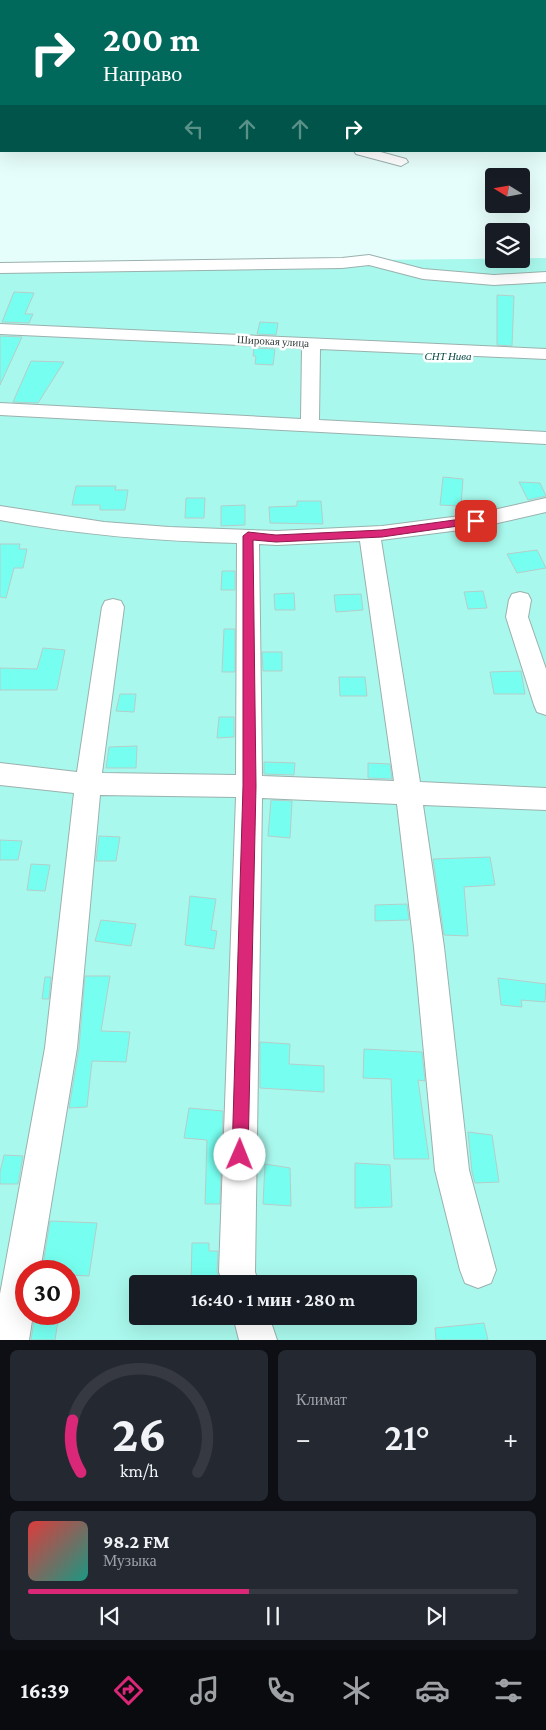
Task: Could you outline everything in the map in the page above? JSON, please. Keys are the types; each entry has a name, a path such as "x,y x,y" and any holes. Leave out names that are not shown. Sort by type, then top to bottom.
{"street":[{"path":"365,152 402,162"},
{"path":"0,268 332,263 369,260 423,274 494,280 546,277"},
{"name":"Широкая улица","path":"0,329 546,354"},
{"path":"310,426 311,343"},
{"path":"0,409 546,438"},
{"path":"0,513 104,529 169,534 276,538 369,534 476,521 546,505"},
{"path":"369,534 398,715 429,947 452,1170 478,1270"},
{"path":"238,1275 249,786 248,536"},
{"path":"520,600 517,617 546,705"},
{"path":"10,1340 61,1048 88,784 113,607"},
{"path":"0,774 88,784 249,786 546,799"},
{"path":"254,1325 258,1340"}],"green space":[{"name":"СНТ Нива","path":"530,258 546,258 546,1340 0,1340 0,264 485,259 485,268 530,268"}],"building":[{"path":"14,292 34,293 25,314 33,314 29,323 2,322"},
{"path":"497,295 514,296 512,346 497,345"},
{"path":"260,322 278,323 276,335 257,334"},
{"path":"0,336 22,337 0,385"},
{"path":"254,348 275,349 273,365 255,364"},
{"path":"31,361 64,362 38,403 13,402"},
{"path":"443,477 463,479 461,506 440,505"},
{"path":"519,482 540,483 546,496 528,500"},
{"path":"76,486 116,486 115,490 128,490 125,510 100,510 100,505 72,505"},
{"path":"186,498 205,498 204,518 185,518"},
{"path":"297,501 321,501 323,524 270,523 269,507 297,506"},
{"path":"245,505 245,525 221,526 221,506"},
{"path":"0,544 20,544 19,549 27,549 23,568 14,568 6,598 0,597"},
{"path":"537,550 546,568 517,573 507,554"},
{"path":"222,571 235,571 235,590 221,590"},
{"path":"483,591 487,608 468,609 464,592"},
{"path":"294,593 295,610 275,610 274,594"},
{"path":"361,594 363,610 336,612 334,595"},
{"path":"224,629 235,629 235,672 222,672"},
{"path":"43,648 65,650 57,690 0,690 0,668 37,669"},
{"path":"262,652 282,652 282,671 263,671"},
{"path":"521,671 525,694 494,694 490,672"},
{"path":"339,677 365,677 367,696 340,696"},
{"path":"120,694 136,694 134,712 116,711"},
{"path":"219,717 234,717 234,737 217,738"},
{"path":"137,746 136,768 106,768 109,747"},
{"path":"264,762 295,763 294,775 264,774"},
{"path":"368,763 390,764 392,779 368,778"},
{"path":"271,800 292,801 290,838 268,836"},
{"path":"99,836 120,837 116,861 96,861"},
{"path":"0,840 22,841 18,860 0,860"},
{"path":"490,857 495,885 464,887 468,936 444,935 433,859"},
{"path":"31,864 50,865 45,891 27,890"},
{"path":"190,896 216,899 211,930 217,931 214,949 185,945"},
{"path":"407,904 409,920 375,921 375,905"},
{"path":"101,920 136,924 131,946 95,941"},
{"path":"85,976 110,976 101,1031 130,1032 126,1062 92,1061 87,1107 69,1108 79,1048"},
{"path":"45,977 51,977 49,999 42,999"},
{"path":"498,978 546,984 545,1002 521,1000 522,1007 501,1005"},
{"path":"260,1042 290,1044 289,1064 324,1066 324,1092 260,1088"},
{"path":"364,1049 422,1052 425,1081 418,1080 429,1159 394,1159 391,1079 363,1078"},
{"path":"189,1108 223,1111 220,1204 205,1204 207,1140 184,1138"},
{"path":"468,1132 492,1135 499,1182 475,1183"},
{"path":"4,1155 23,1156 18,1184 0,1184 0,1172"},
{"path":"355,1163 390,1165 392,1207 355,1208"},
{"path":"265,1164 290,1168 291,1206 263,1204"},
{"path":"50,1221 97,1223 89,1276 80,1276 80,1260 44,1260"},
{"path":"192,1243 209,1243 209,1251 218,1251 218,1275 191,1275"},
{"path":"484,1323 488,1340 436,1340 435,1328"},
{"path":"33,1325 57,1325 55,1340 31,1340"}],"route":[{"path":"240,1155 249,786 248,536 276,538 382,533 476,521"}]}
